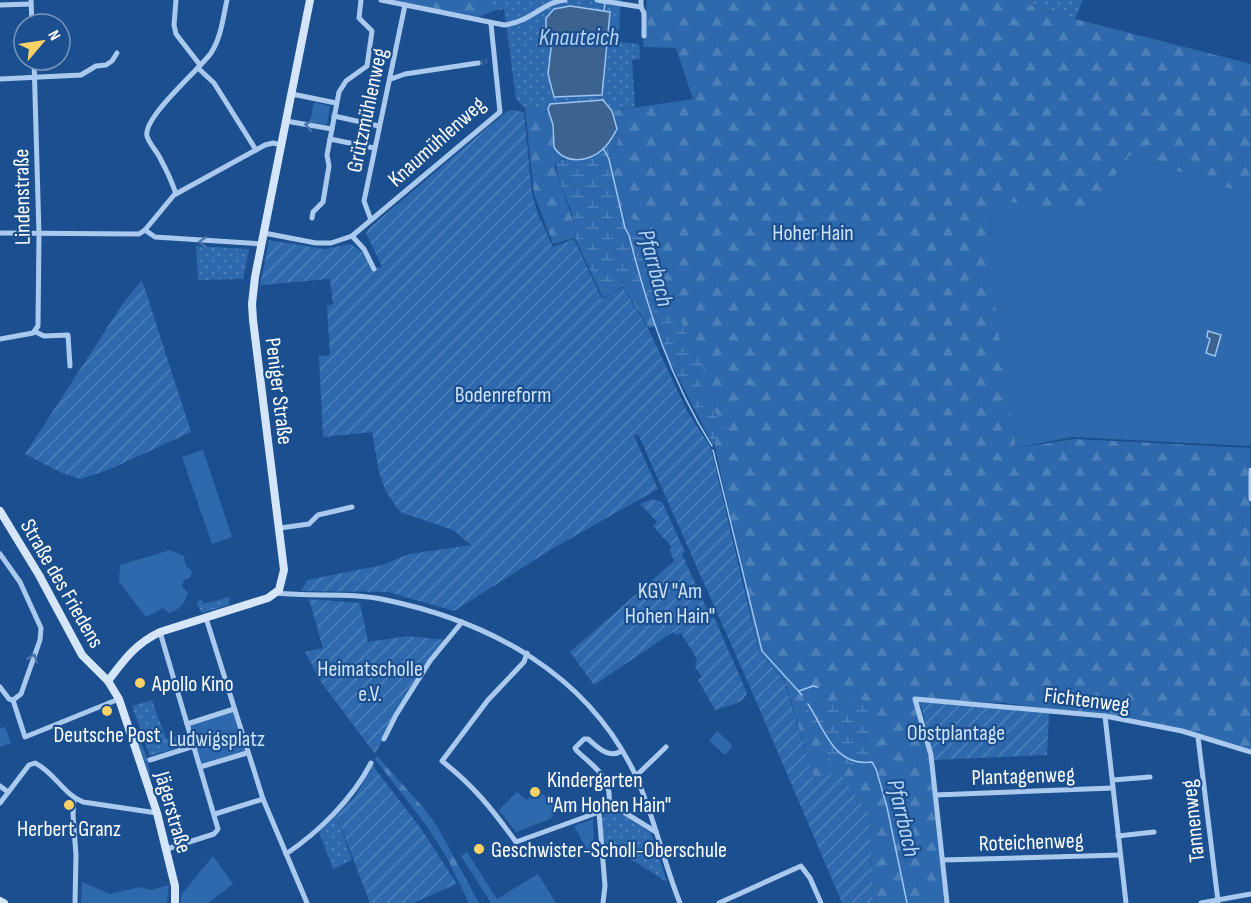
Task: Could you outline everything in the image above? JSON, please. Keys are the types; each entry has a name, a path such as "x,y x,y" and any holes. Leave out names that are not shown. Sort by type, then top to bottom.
{"street":[{"path":"176,0 174,25 176,34 213,83 256,150"},
{"path":"176,194 162,160 147,138 147,130 151,121 211,53 217,43 227,0"},
{"name":"Peniger Straße","path":"277,593 284,570 252,310 254,283 310,0"},
{"path":"312,218 313,212 323,202 329,171 327,155 336,103 342,86 367,66 373,36 371,29 359,18 361,0"},
{"path":"381,0 504,26 514,24 549,5 565,0"},
{"path":"597,0 641,3 644,13 644,36"},
{"path":"0,6 31,2"},
{"name":"Grützmühlenweg","path":"371,220 364,201 405,5"},
{"name":"Knaumühlenweg","path":"264,233 316,243 331,243 352,236 500,112 491,24"},
{"path":"0,79 81,75 96,66 106,65 117,53"},
{"path":"487,61 495,60"},
{"path":"391,79 405,74 478,63"},
{"name":"Lindenstraße","path":"34,72 39,234 38,326 35,332"},
{"path":"292,94 336,103"},
{"path":"334,116 379,126"},
{"path":"286,121 332,129"},
{"path":"330,139 374,148"},
{"path":"0,233 133,235 145,230 176,194 271,143 282,145"},
{"path":"145,230 155,237 262,244"},
{"path":"352,236 364,249 374,269"},
{"path":"0,339 35,332 44,336 68,335 70,366"},
{"path":"1251,470 1251,500"},
{"path":"280,528 309,524 318,515 352,507"},
{"name":"Straße des Friedens","path":"0,512 39,575 82,655 108,681 119,699"},
{"path":"0,554 13,571 41,628 40,640 21,694 13,700"},
{"path":"13,571 20,567"},
{"path":"108,681 131,651 143,640 160,632 257,603 277,593 385,600 462,622 510,643 550,669 581,696 608,729 636,776 680,903"},
{"path":"207,618 263,799 307,903"},
{"path":"384,739 396,715 430,661 462,622"},
{"path":"160,632 218,829 216,833 167,849"},
{"path":"527,653 524,662 488,700 442,761 467,781 487,802 516,842 599,812 609,803 610,792 607,779 575,748 584,739 588,739 609,754 622,751"},
{"path":"0,687 9,699 13,700 25,737 119,699"},
{"name":"Jägerstraße","path":"119,699 167,849 176,886 175,903"},
{"name":"Fichtenweg","path":"935,795 931,755 915,699 1105,716 1148,723 1251,752"},
{"path":"187,724 234,709"},
{"path":"1105,716 1126,903"},
{"name":"Tannenweg","path":"1198,737 1218,901"},
{"path":"150,760 194,746"},
{"path":"636,776 666,747"},
{"path":"200,767 247,753"},
{"path":"286,854 338,807 361,781 371,763"},
{"path":"0,802 32,764 38,765 74,798 157,813"},
{"path":"1113,780 1150,777"},
{"path":"0,786 8,792"},
{"name":"Plantagenweg","path":"935,795 1113,788"},
{"path":"935,795 947,903"},
{"path":"74,798 75,903"},
{"path":"214,814 263,799"},
{"path":"609,803 656,832"},
{"path":"599,812 605,886 603,903"},
{"path":"1118,836 1154,832"},
{"name":"Roteichenweg","path":"943,860 1120,855"},
{"path":"719,903 801,866 810,878 821,903"},
{"path":"1201,903 1251,894"}],"green space":[{"path":"394,0 493,0 493,11 477,18"},
{"path":"493,0 621,0 619,42 639,44 640,59 632,60 635,107 612,111 607,103 586,103 525,108 516,99 504,9 493,11"},
{"name":"Hoher Hain","path":"647,0 1014,0 1075,19 1251,64 1251,196 1130,155 1089,214 992,200 990,230 995,302 1016,448 1075,439 1250,448 1251,750 1148,723 1006,703 916,699 931,755 947,903 873,903 870,815 814,780 785,680 759,652 713,437 695,407 655,327 649,328 623,286 622,277 639,269 616,189 609,151 618,146 617,129 612,111 693,99 676,48 643,47"},
{"path":"1014,0 1083,0 1075,19"},
{"path":"314,102 330,106 327,125 310,122"},
{"path":"550,104 554,146 564,158 555,162 555,169 576,229 574,238 553,244 534,194 525,108"},
{"name":"Bodenreform","path":"511,110 524,112 532,194 553,247 574,239 602,299 623,287 648,328 687,411 711,448 759,652 784,680 814,779 839,772 870,815 873,903 842,903 638,434 634,436 658,489 552,549 454,611 388,592 301,591 307,580 383,565 409,554 471,545 453,530 400,512 386,492 379,472 372,432 323,437 319,356 330,355 327,306 333,304 330,279 260,285 269,240 324,249 351,244 362,252 371,269 382,267 366,233 368,229"},
{"path":"617,129 618,146 609,152 616,189 639,269 622,277 623,286 603,298 575,238 571,210 557,172 556,162 594,154 605,146"},
{"path":"1130,155 1251,196 1251,441 1249,446 1072,437 1016,448 994,294 990,231 991,200 1089,213"},
{"path":"628,216 638,222 645,232 655,266 660,272 704,369 700,382 724,428 713,445 667,356 628,226"},
{"path":"196,246 249,249 243,279 198,280"},
{"path":"637,272 640,284 626,288 624,278"},
{"path":"142,280 191,432 108,470 80,479 62,473 25,454 124,302"},
{"path":"203,450 232,537 212,544 182,457"},
{"name":"KGV \"Am Hohen Hain\"","path":"652,499 662,502 685,552 682,554 711,618 714,617 747,693 745,697 733,704 715,710 698,680 702,677 695,667 697,659 681,633 676,635 673,632 594,685 570,652 674,561 670,551 671,546 653,526 657,522 640,504"},
{"path":"170,550 184,556 186,566 192,571 190,578 184,580 182,587 188,593 187,597 179,608 169,613 163,608 146,617 119,582 120,565"},
{"path":"230,597 229,605 202,613 197,604 202,600 204,604"},
{"name":"Heimatscholle e.V.","path":"309,599 360,603 368,642 408,636 447,640 396,715 375,754 321,682 305,652 323,648"},
{"path":"152,700 166,739 184,734 187,745 150,756 132,706"},
{"path":"865,700 876,769 831,761 802,704"},
{"name":"Obstplantage","path":"918,701 1049,712 1047,755 934,760"},
{"name":"Ludwigsplatz","path":"234,709 247,753 200,767 187,724"},
{"path":"129,716 147,757 151,781"},
{"path":"5,727 11,743 0,747 0,728"},
{"path":"717,731 733,746 725,755 709,741"},
{"path":"377,756 437,826 479,903 469,903 447,858 429,829 375,759"},
{"path":"373,766 422,830 457,884 413,903 370,903 336,814 354,798"},
{"path":"536,789 559,808 550,819 516,832 499,810 517,792 527,800"},
{"path":"610,809 614,809 651,833 667,882 605,843 601,824 603,816"},
{"path":"336,814 352,860 333,869 319,832"},
{"path":"593,819 594,853 590,855 574,826"},
{"path":"467,852 497,899 538,874 556,903 491,903 461,856"},
{"path":"213,856 233,884 208,903 181,903 181,895"},
{"path":"82,882 110,894 140,887 150,890 169,885 167,903 81,903"}],"water":[{"name":"Knauteich","path":"570,6 610,12 602,95 554,97 548,74 551,48 546,35 546,18 554,9"},
{"name":"Knauteich","path":"603,100 612,111 617,129 607,145 591,157 584,159 564,157 554,147 553,125 548,109 550,104"},
{"path":"1208,331 1221,335 1215,356 1206,353 1210,339 1207,337"}],"waterway":[{"path":"604,11 605,3"},
{"name":"Pfarrbach","path":"603,148 609,159 625,228 662,344 684,395 712,446"},
{"name":"Pfarrbach","path":"713,450 762,651 802,695"},
{"path":"799,691 813,686 818,687"},
{"name":"Pfarrbach","path":"808,704 832,745 840,753 848,759 872,762 876,769 887,807 907,903"}],"tunnel":[{"path":"478,63 487,61"}],"place":[{"name":"Apollo Kino","path":"140,683"},
{"name":"Deutsche Post","path":"107,711"},
{"name":"Kindergarten \"Am Hohen Hain\"","path":"535,792"},
{"name":"Herbert Granz","path":"69,805"},
{"name":"Geschwister-Scholl-Oberschule","path":"479,849"}]}
